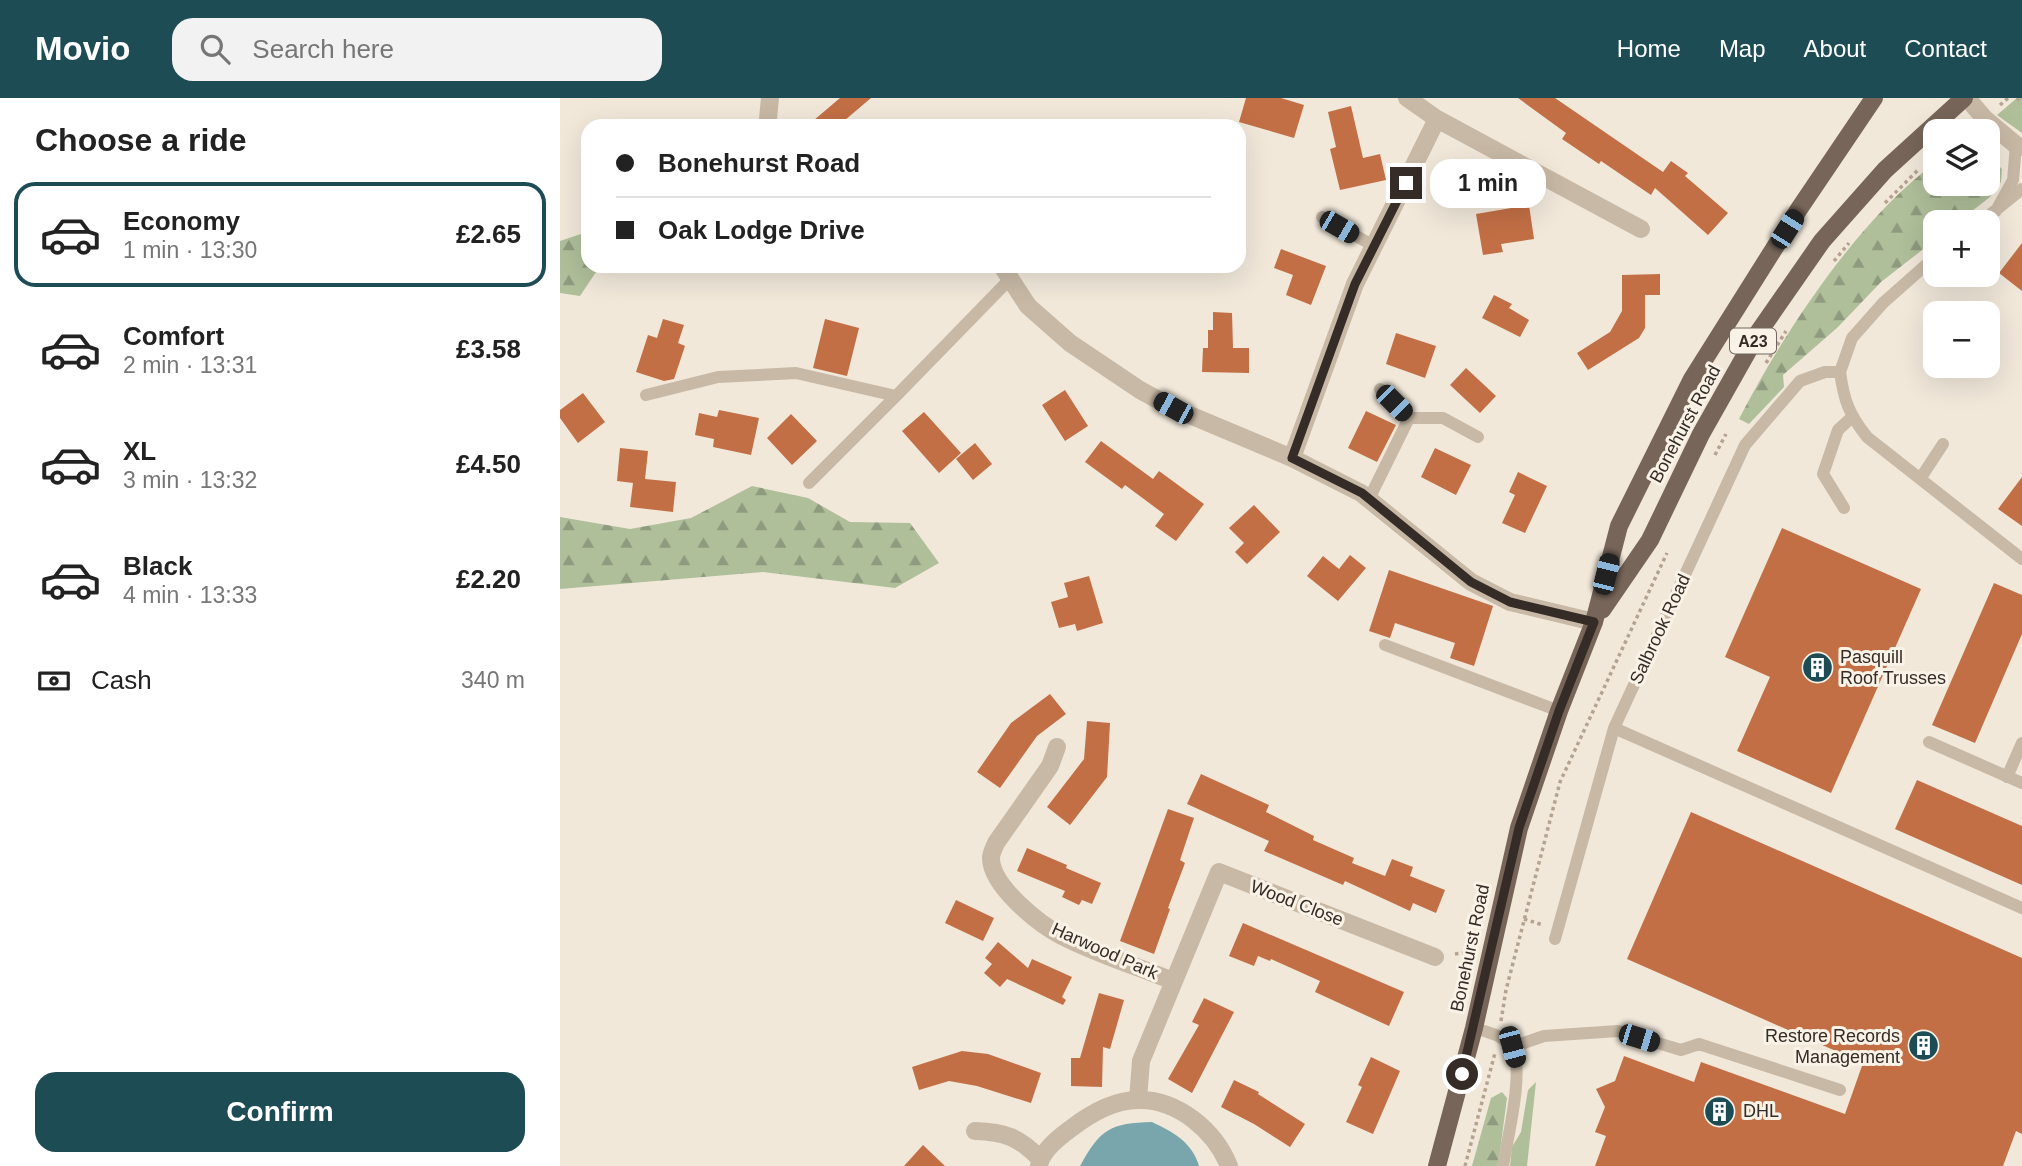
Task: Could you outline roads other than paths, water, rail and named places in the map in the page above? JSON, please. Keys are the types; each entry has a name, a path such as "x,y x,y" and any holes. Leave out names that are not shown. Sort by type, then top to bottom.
{"main road":[{"name":"Bonehurst Road","path":"1437,1166 1474,1028 1519,828 1559,711 1594,622 1619,526 1685,391 1799,209 1874,98"},
{"name":"Bonehurst Road","path":"1594,622 1650,540 1702,434 1758,333 1822,241 1885,170 1965,98"}],"street":[{"path":"767,119 770,98"},
{"path":"1407,98 1437,119 1641,229"},
{"path":"1965,98 1985,119 2019,146"},
{"path":"1292,458 1355,284 1437,119"},
{"path":"1006,273 1028,306 1070,344 1135,387 1173,408 1330,476 1369,499 1471,582 1510,602 1594,622"},
{"name":"Harwood Park","path":"1057,747 1050,766 996,843 990,856 993,871 1013,898 1061,936 1173,981"},
{"name":"Wood Close","path":"1194,932 1219,872 1435,957"},
{"name":"Harwood Park","path":"1139,1100 1141,1061 1194,932"},
{"path":"975,1131 1010,1135 1026,1144 1039,1162 1060,1136 1083,1119 1109,1106 1139,1100 1166,1105 1191,1117 1213,1135 1229,1166"}],"lane":[{"path":"1997,210 2013,180 2019,146"},
{"path":"1997,210 2022,189"},
{"path":"1322,217 1374,246"},
{"path":"1923,268 1883,303 1852,338 1840,372 1844,401 1852,418 1867,437 2022,559"},
{"path":"809,483 896,396 1006,273"},
{"name":"Salbrook Road","path":"1555,939 1614,728 1745,444 1800,381 1825,372 1840,372"},
{"path":"646,395 718,377 796,373 896,396"},
{"path":"1380,389 1409,418 1443,418 1478,437"},
{"path":"1369,499 1409,418"},
{"path":"1844,508 1823,474 1838,430 1852,418"},
{"path":"1920,479 1943,444"},
{"path":"1385,645 1559,711"},
{"path":"1614,728 2022,908"},
{"path":"1929,742 2022,783"},
{"path":"2007,777 2022,743"},
{"path":"1474,1028 1498,1035 1512,1047 1518,1069 1503,1166"},
{"path":"1512,1047 1544,1036 1618,1031 1681,1050 1699,1044 1840,1090"}],"water":[{"path":"1152,1122 1187,1144 1199,1166 1080,1166 1094,1144 1108,1130 1126,1124"}],"place":[{"name":"Pasquill Roof Trusses","path":"1817,667"},
{"name":"Restore Records Management","path":"1923,1046"},
{"name":"DHL","path":"1720,1111"}]}
